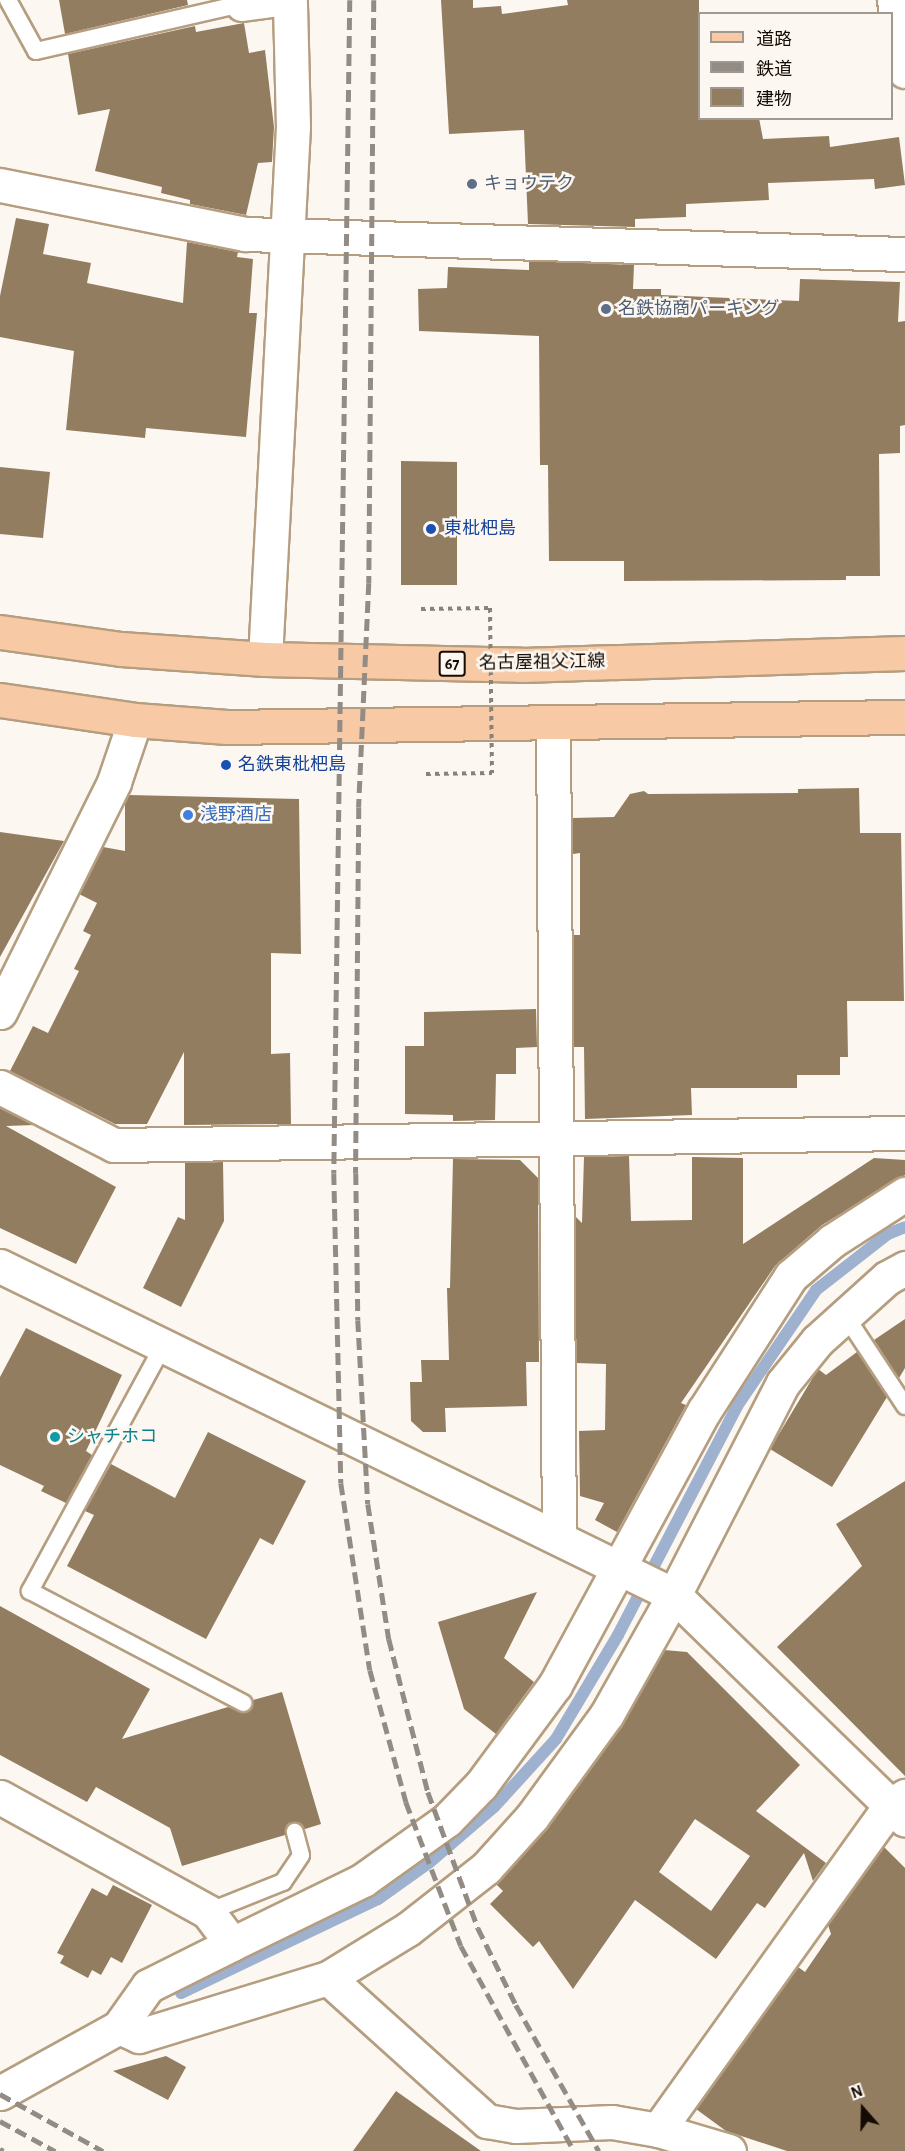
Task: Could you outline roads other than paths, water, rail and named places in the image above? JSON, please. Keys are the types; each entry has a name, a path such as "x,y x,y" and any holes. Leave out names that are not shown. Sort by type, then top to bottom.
{"main road":[{"name":"名古屋祖父江線","path":"0,632 121,649 265,659 522,666 905,653"},
{"path":"0,700 135,720 227,726 553,724 905,717"}],"street":[{"path":"265,659 284,237 293,127 290,0"},
{"path":"894,0 905,71"},
{"path":"0,185 244,234 905,254"},
{"path":"0,1012 114,782 135,720"},
{"path":"553,724 559,1537"},
{"path":"0,1087 114,1145 905,1133"},
{"path":"0,2093 119,2027 148,1986 363,1880 447,1820 481,1785 555,1685 622,1568 704,1411 791,1276 832,1240 905,1194"},
{"path":"0,1266 668,1592 900,1807 658,2130"},
{"path":"119,2027 139,2036 328,1978 425,1916 486,1868 532,1817 607,1714 668,1592 783,1383 801,1358 845,1315 887,1278 905,1268"},
{"path":"0,1797 208,1912 232,1944"},
{"path":"328,1978 487,2121 516,2126 612,2122 658,2130 729,2151"}],"lane":[{"path":"8,0 36,51 252,1"},
{"path":"845,1315 905,1406"},
{"path":"163,1346 30,1592 243,1703"},
{"path":"208,1912 283,1882 301,1855 295,1832"}],"waterway":[{"path":"181,1993 378,1899 430,1862 494,1807 556,1739 618,1635 737,1406 816,1290 888,1234 905,1227"}],"railway":[{"path":"350,0 334,1173 341,1483 370,1670 406,1802 461,1946 574,2151"},
{"path":"374,0 369,583 359,807 356,1173 358,1320 368,1504 389,1639 428,1792 478,1928 516,2005 599,2151"},
{"path":"0,2094 103,2151"},
{"path":"0,2121 55,2151"},
{"path":"0,2149 4,2151"}],"place":[{"name":"キョウテク","path":"472,184"},
{"name":"名鉄協商パーキング","path":"606,309"},
{"name":"東枇杷島","path":"431,529"},
{"name":"名鉄東枇杷島","path":"226,765"},
{"name":"浅野酒店","path":"188,815"},
{"name":"シャチホコ","path":"55,1437"}]}
